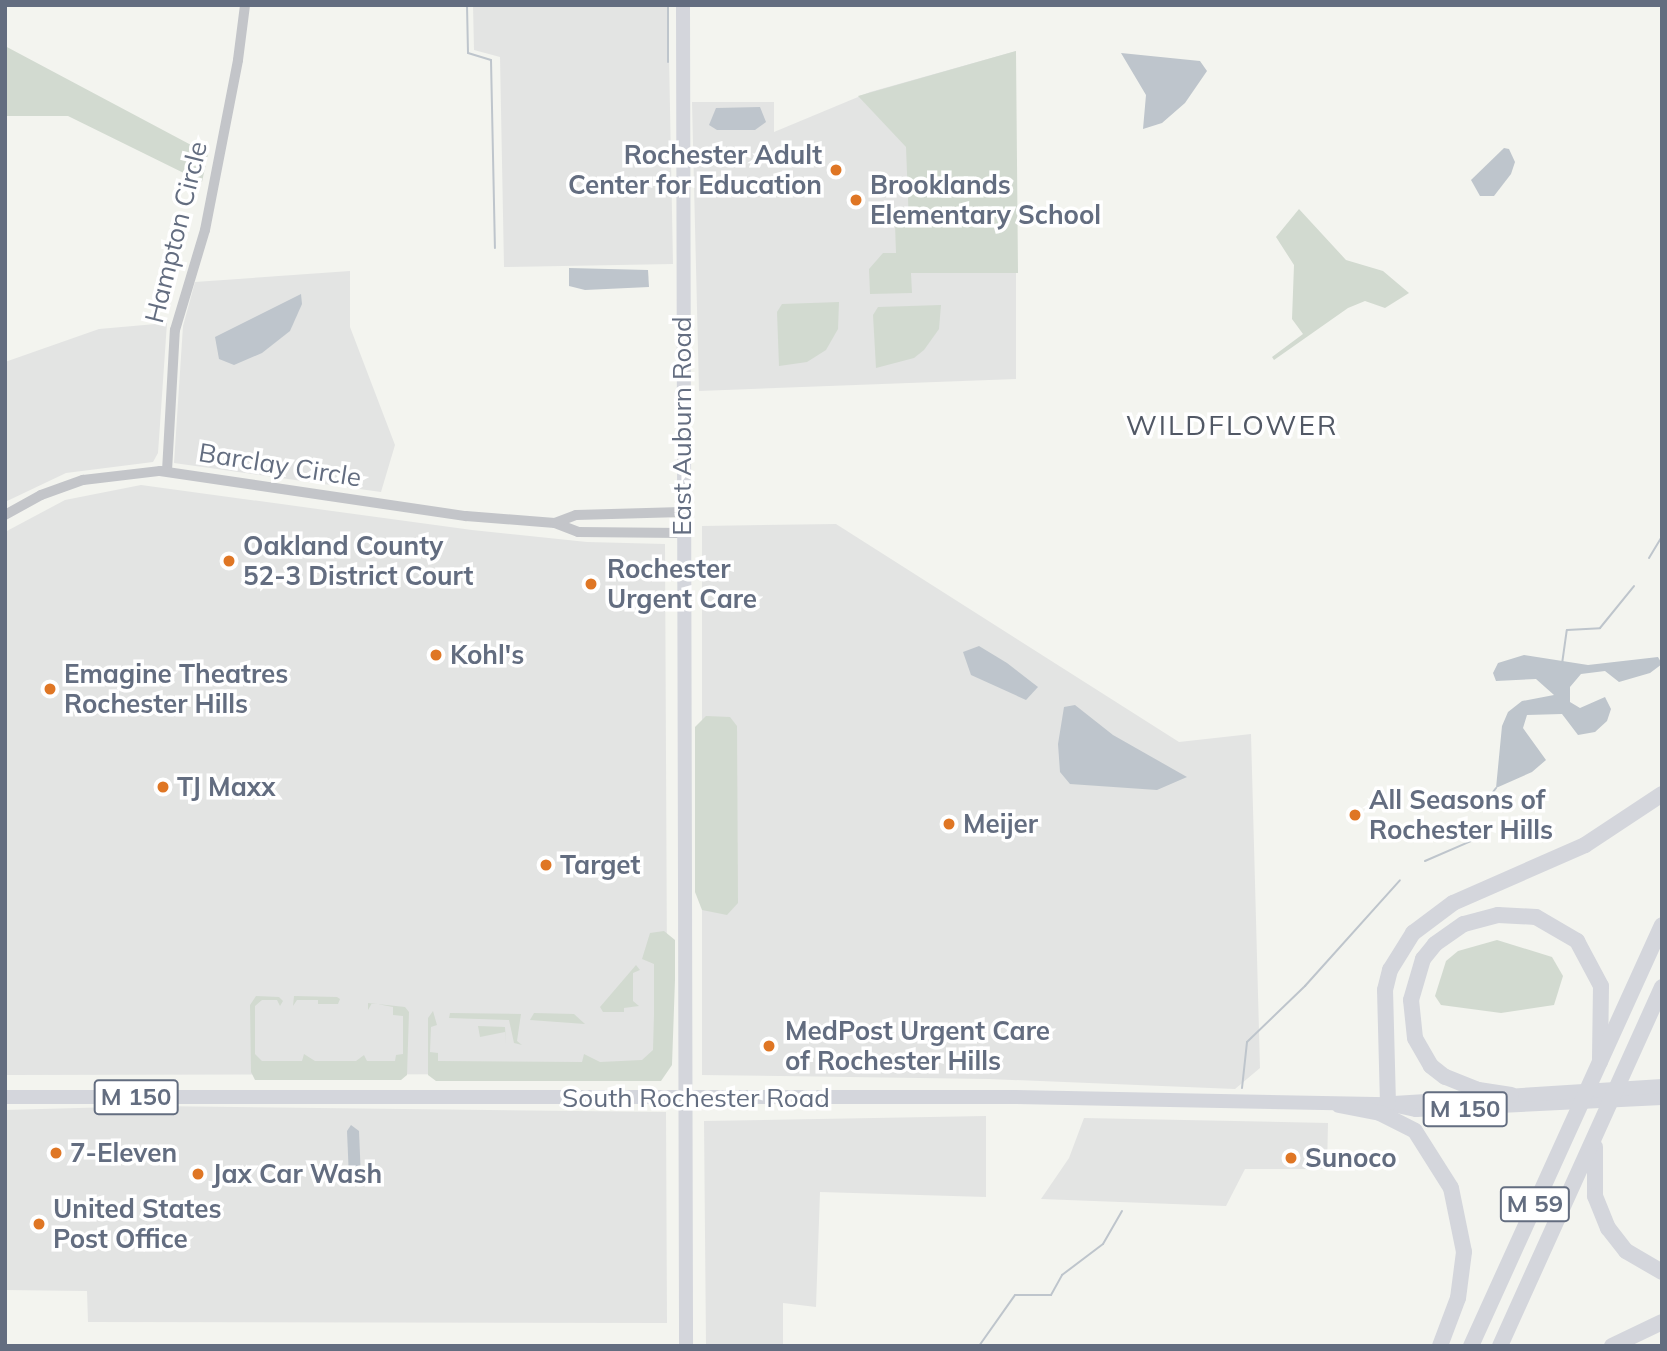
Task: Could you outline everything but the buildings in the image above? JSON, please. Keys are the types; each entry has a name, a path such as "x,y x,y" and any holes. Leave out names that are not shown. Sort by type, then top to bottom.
{"highway":[{"path":"1388,1104 1385,990 1390,970 1413,933 1453,904 1613,829 1662,794"},
{"path":"1511,1095 1478,1090 1445,1077 1431,1066 1415,1038 1411,1000 1423,958 1442,938 1464,924 1498,915 1536,917 1577,942 1601,986 1600,1062"},
{"name":"M 59","path":"1471,1346 1662,925"},
{"name":"M 59","path":"1500,1346 1662,987"},
{"path":"1339,1105 1380,1113 1415,1131 1451,1188 1464,1252 1458,1298 1440,1346"},
{"path":"1596,1133 1594,1185 1602,1217 1626,1251 1662,1272"},
{"path":"1612,1346 1662,1322"}],"main road":[{"name":"East Auburn Road","path":"683,5 682,533 686,1346"},
{"name":"South Rochester Road","path":"1388,1104 1416,1110 1656,1093"},
{"name":"South Rochester Road","path":"5,1097 1015,1097 1339,1105 1388,1104 1413,1098 1511,1095 1545,1099"}],"street":[{"name":"Hampton Circle","path":"167,471 175,330 205,230 239,61 245,5"},
{"name":"Barclay Circle","path":"5,515 41,495 83,480 123,472 167,471 466,516 555,523 578,532 682,533"},
{"name":"Barclay Circle","path":"555,523 576,515 682,512"}],"shaded area":[{"path":"473,5 668,5 673,264 504,267 500,57 474,50"},
{"path":"5,46 208,154 202,182 68,116 5,116"},
{"name":"Brooklands Elementary School","path":"1016,51 1016,379 699,391 692,102 774,102 774,132 870,92"},
{"path":"1016,51 1018,273 911,273 912,293 870,294 869,269 883,253 896,253 895,225 909,225 906,147 858,96"},
{"path":"1121,53 1200,61 1207,71 1185,103 1162,123 1143,129 1146,95"},
{"path":"760,107 766,122 755,130 717,130 709,125 716,108"},
{"path":"1504,148 1509,149 1515,162 1511,174 1494,196 1480,196 1471,180"},
{"path":"1299,209 1346,260 1383,271 1409,293 1385,308 1365,301 1348,308 1274,360 1272,357 1303,334 1292,319 1294,265 1276,237"},
{"path":"569,268 648,270 649,287 585,290 569,286"},
{"path":"350,271 350,327 395,445 381,492 174,463 183,326 195,282"},
{"path":"301,294 302,304 290,331 262,353 234,365 219,359 215,337"},
{"path":"839,302 838,329 826,350 807,362 779,366 777,312 782,304"},
{"path":"941,305 939,329 924,350 914,358 876,368 873,315 878,307"},
{"path":"167,323 158,453 153,462 66,473 5,502 5,362 99,329"},
{"path":"141,485 472,530 587,542 665,544 667,968 662,1074 5,1075 5,532 65,500"},
{"path":"836,524 1179,742 1251,734 1260,1068 1235,1089 989,1079 702,1075 702,526"},
{"path":"979,646 1038,687 1026,700 971,675 963,652"},
{"path":"1524,655 1588,665 1658,657 1662,664 1650,673 1619,682 1605,671 1581,674 1570,687 1570,702 1580,708 1605,697 1611,709 1607,721 1595,732 1578,735 1562,714 1527,715 1523,728 1546,760 1532,772 1496,788 1502,726 1508,712 1522,701 1554,695 1536,679 1496,681 1493,673 1498,663"},
{"path":"1075,705 1113,735 1187,777 1157,790 1070,784 1060,772 1058,744 1064,707"},
{"path":"706,716 730,717 737,726 738,903 727,915 702,910 695,892 695,727"},
{"path":"664,931 675,940 675,980 672,1065 661,1081 436,1081 428,1075 428,1018 433,1011 437,1025 431,1027 430,1052 438,1053 438,1061 582,1062 584,1054 600,1062 642,1060 653,1050 654,964 642,959 650,933"},
{"path":"1497,940 1552,957 1563,976 1554,1005 1501,1013 1441,1005 1435,996 1446,961 1458,951"},
{"path":"636,965 640,970 633,973 633,1001 639,1006 624,1008 624,1012 603,1012 600,1007"},
{"path":"256,996 279,997 283,1001 280,1006 277,1000 262,1000 255,1006 255,1054 262,1061 302,1061 304,1054 315,1061 356,1061 364,1055 367,1061 395,1061 396,1055 403,1054 403,1016 393,1015 393,1007 377,1004 405,1007 409,1012 407,1075 401,1080 255,1080 251,1072 250,1005"},
{"path":"294,996 340,999 338,1004 297,1000 293,1006"},
{"path":"450,1013 521,1014 517,1041 522,1045 514,1043 509,1020 449,1018"},
{"path":"534,1013 574,1014 585,1024 530,1020"},
{"path":"478,1026 505,1027 506,1044 505,1032 480,1037"},
{"path":"152,1106 666,1112 667,1323 88,1322 87,1291 5,1290 5,1110"},
{"path":"986,1116 986,1197 820,1192 816,1307 783,1303 783,1346 706,1346 704,1121"},
{"path":"1084,1118 1328,1123 1327,1169 1245,1169 1226,1206 1041,1199 1069,1158"},
{"path":"351,1125 359,1131 361,1179 357,1185 349,1178 347,1131"}],"waterway":[{"path":"467,5 468,53 491,60 495,248"},
{"path":"668,5 668,62"},
{"path":"1649,558 1662,536"},
{"path":"1562,664 1567,630 1600,628 1634,586"},
{"path":"1487,800 1496,788"},
{"path":"1425,861 1471,841 1478,831"},
{"path":"1242,1088 1247,1042 1305,986 1400,880"},
{"path":"979,1346 1015,1295 1051,1295 1062,1275 1103,1244 1122,1211"}],"place":[{"name":"Rochester Adult Center for Education","path":"836,170"},
{"name":"Brooklands Elementary School","path":"856,200"},
{"name":"Oakland County 52-3 District Court","path":"229,561"},
{"name":"Rochester Urgent Care","path":"591,584"},
{"name":"Kohl's","path":"436,655"},
{"name":"Emagine Theatres Rochester Hills","path":"50,689"},
{"name":"TJ Maxx","path":"163,787"},
{"name":"All Seasons of Rochester Hills","path":"1355,815"},
{"name":"Meijer","path":"949,824"},
{"name":"Target","path":"546,865"},
{"name":"MedPost Urgent Care of Rochester Hills","path":"769,1046"},
{"name":"7-Eleven","path":"56,1153"},
{"name":"Sunoco","path":"1291,1158"},
{"name":"Jax Car Wash","path":"198,1174"},
{"name":"United States Post Office","path":"39,1224"}],"district":[{"name":"WILDFLOWER","path":"1232,425"}]}
